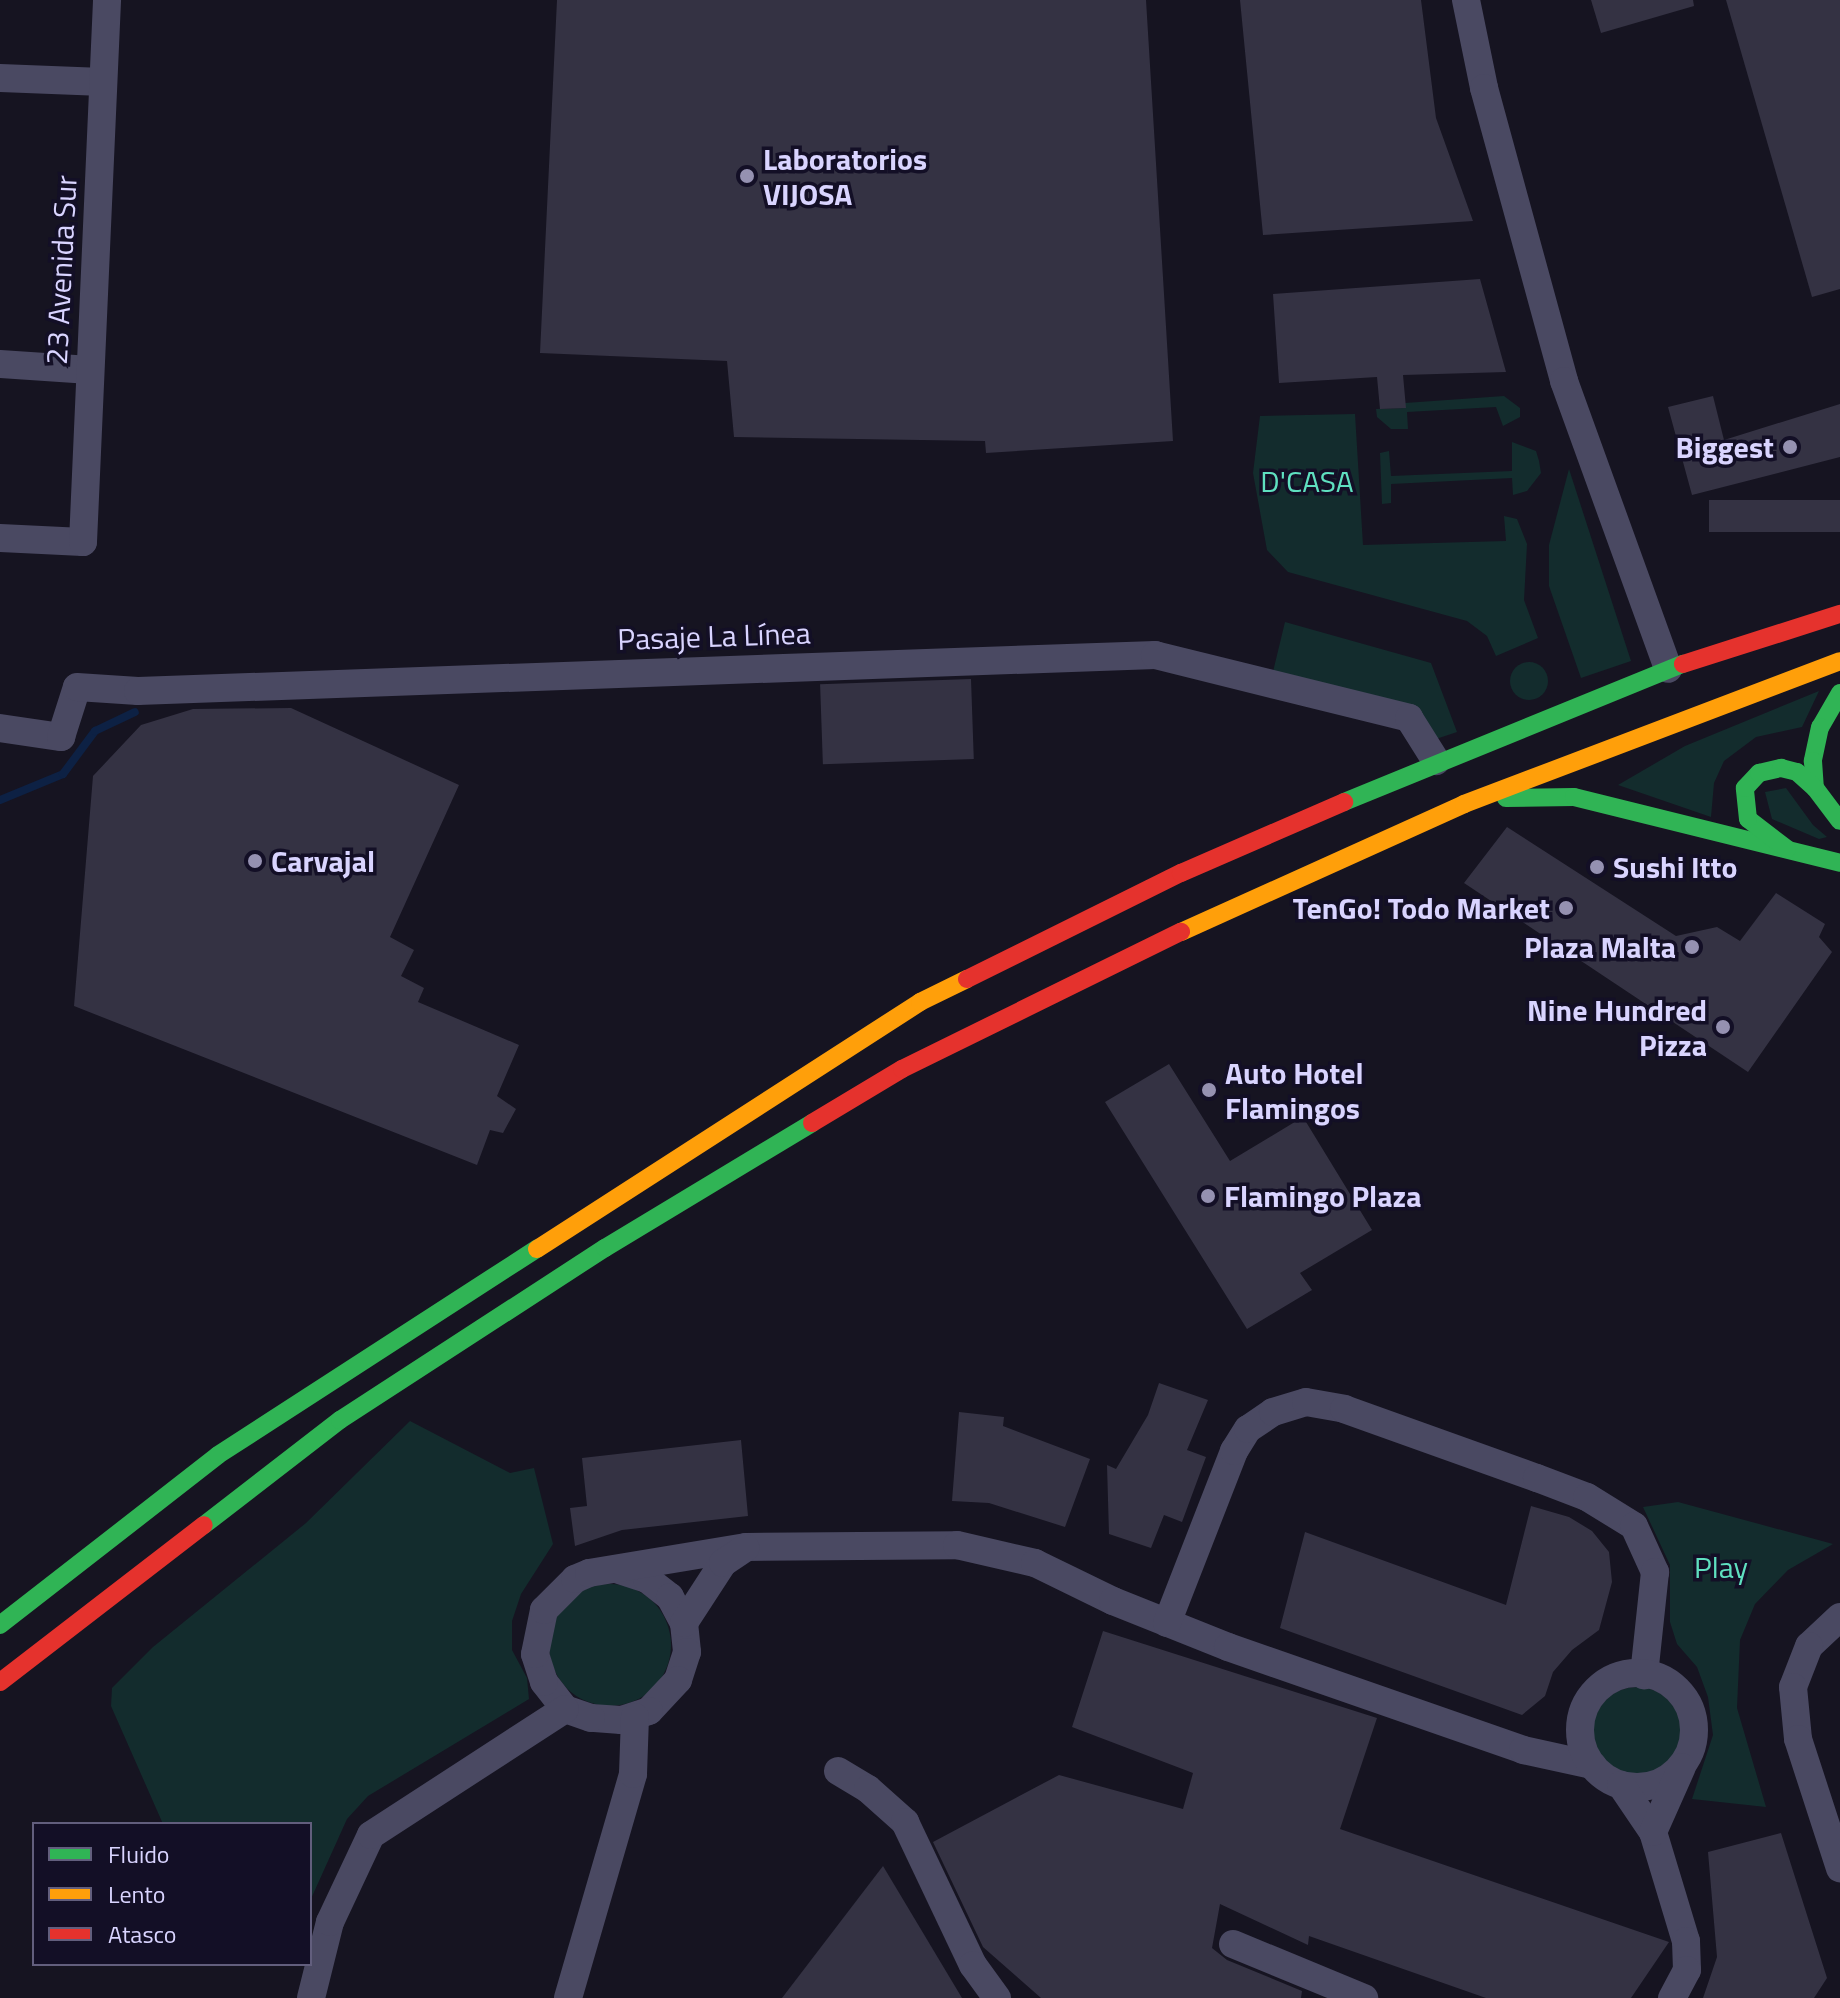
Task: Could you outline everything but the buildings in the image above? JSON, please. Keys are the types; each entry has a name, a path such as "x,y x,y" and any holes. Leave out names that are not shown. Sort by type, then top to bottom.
{"highway":[{"path":"0,1625 218,1455 920,1002 1181,873 1436,761 1668,669 1840,614"},
{"path":"0,1682 340,1420 561,1275 889,1077 1185,930 1464,804 1840,661"},
{"path":"1815,788 1820,727 1840,693"},
{"path":"1793,852 1748,819 1745,788 1759,773 1787,768 1815,788 1840,821"},
{"path":"1464,804 1526,795 1574,797 1840,863"}],"street":[{"name":"23 Avenida Sur","path":"0,538 83,542 107,0"},
{"path":"1466,0 1564,381 1668,669"},
{"path":"0,78 103,82"},
{"path":"0,364 90,370"},
{"name":"Pasaje La Línea","path":"0,728 61,737 77,687 138,691 1155,655 1409,718 1436,761"},
{"path":"1167,1623 1234,1451 1248,1429 1273,1412 1306,1402 1344,1409 1522,1472 1587,1497 1634,1526 1655,1572 1644,1675"},
{"path":"684,1623 723,1563 746,1547"},
{"path":"619,1570 659,1587 684,1623 687,1652 678,1680 660,1703 635,1717 606,1721 559,1702 535,1654 544,1610 575,1579 619,1570 746,1547 993,1549 1035,1563 1167,1623 1523,1750 1592,1765 1621,1785 1653,1832 1686,1941 1687,1970 1672,1998"},
{"path":"1840,1617 1809,1646 1793,1687 1798,1739 1840,1868"},
{"path":"1523,1750 1563,1733 1589,1699 1618,1677 1644,1675 1670,1684 1691,1712 1693,1737 1653,1832"},
{"path":"1589,1699 1580,1733 1592,1765"},
{"path":"311,1998 330,1922 371,1835 519,1736 559,1702"},
{"path":"568,1998 633,1774 635,1717"},
{"path":"606,1721 633,1774"},
{"path":"1621,1785 1657,1784 1685,1761"},
{"path":"838,1771 868,1789 905,1822 973,1965 997,1998"},
{"path":"1233,1944 1328,1992 1364,1998"}],"green space":[{"name":"D'CASA","path":"1504,396 1520,408 1520,417 1503,426 1496,407 1407,412 1408,429 1391,429 1377,417 1376,409 1405,408 1405,403"},
{"name":"D'CASA","path":"1355,414 1363,545 1506,541 1504,516 1517,519 1527,544 1524,600 1538,638 1496,656 1487,636 1467,621 1288,572 1267,550 1253,473 1260,416"},
{"name":"D'CASA","path":"1512,442 1536,451 1541,473 1527,491 1513,495 1512,478 1391,484 1391,503 1382,504 1380,453 1389,451 1391,476 1512,471"},
{"path":"1569,469 1631,661 1581,678 1549,586 1549,545"},
{"path":"1285,622 1431,663 1457,732 1427,742 1412,715 1271,680"},
{"path":"1529,662 1543,667 1548,681 1543,695 1529,700 1515,695 1510,681 1515,667"},
{"path":"1819,691 1802,727 1756,737 1724,761 1714,783 1711,817 1618,785 1685,746"},
{"path":"1786,788 1813,825 1827,837 1819,839 1772,819 1765,792"},
{"path":"410,1421 510,1473 534,1468 553,1544 521,1594 512,1621 512,1650 527,1678 529,1699 368,1796 347,1819 312,1897 312,1822 162,1822 111,1706 112,1688 153,1647 306,1523"},
{"name":"Play","path":"1678,1502 1833,1544 1788,1570 1755,1604 1740,1640 1737,1708 1766,1807 1692,1799 1713,1735 1708,1697 1697,1667 1677,1644 1670,1622 1670,1565 1643,1507"},
{"path":"610,1584 633,1588 653,1602 667,1622 671,1645 667,1668 653,1688 633,1702 610,1706 587,1702 567,1688 553,1668 549,1645 553,1622 567,1602 587,1588"},
{"path":"1637,1687 1654,1691 1668,1700 1677,1714 1681,1731 1677,1748 1668,1762 1654,1771 1637,1775 1620,1771 1606,1762 1597,1748 1593,1731 1597,1714 1606,1700 1620,1691"}],"waterway":[{"path":"0,800 63,774 95,731 135,712"}],"traffic: fast":[{"path":"1344,802 1683,664"},
{"path":"1840,693 1820,727 1813,761 1815,788 1840,821"},
{"path":"1787,849 1748,819 1745,788 1759,773 1781,768 1797,772 1815,788"},
{"path":"1506,798 1574,797 1840,863"},
{"path":"204,1525 340,1420 605,1248 812,1123"},
{"path":"0,1625 218,1455 537,1249"}],"traffic: slow":[{"path":"1181,932 1464,804 1840,661"},
{"path":"537,1249 920,1002 967,979"}],"traffic: jam":[{"path":"1683,664 1840,614"},
{"path":"967,979 1181,873 1344,802"},
{"path":"812,1123 902,1069 1181,932"},
{"path":"0,1682 204,1525"}],"place":[{"name":"Laboratorios VIJOSA","path":"747,176"},
{"name":"Biggest","path":"1790,447"},
{"name":"Carvajal","path":"255,861"},
{"name":"Sushi Itto","path":"1597,867"},
{"name":"TenGo! Todo Market","path":"1566,908"},
{"name":"Plaza Malta","path":"1692,947"},
{"name":"Nine Hundred Pizza","path":"1723,1027"},
{"name":"Auto Hotel Flamingos","path":"1209,1090"},
{"name":"Flamingo Plaza","path":"1208,1196"}]}
